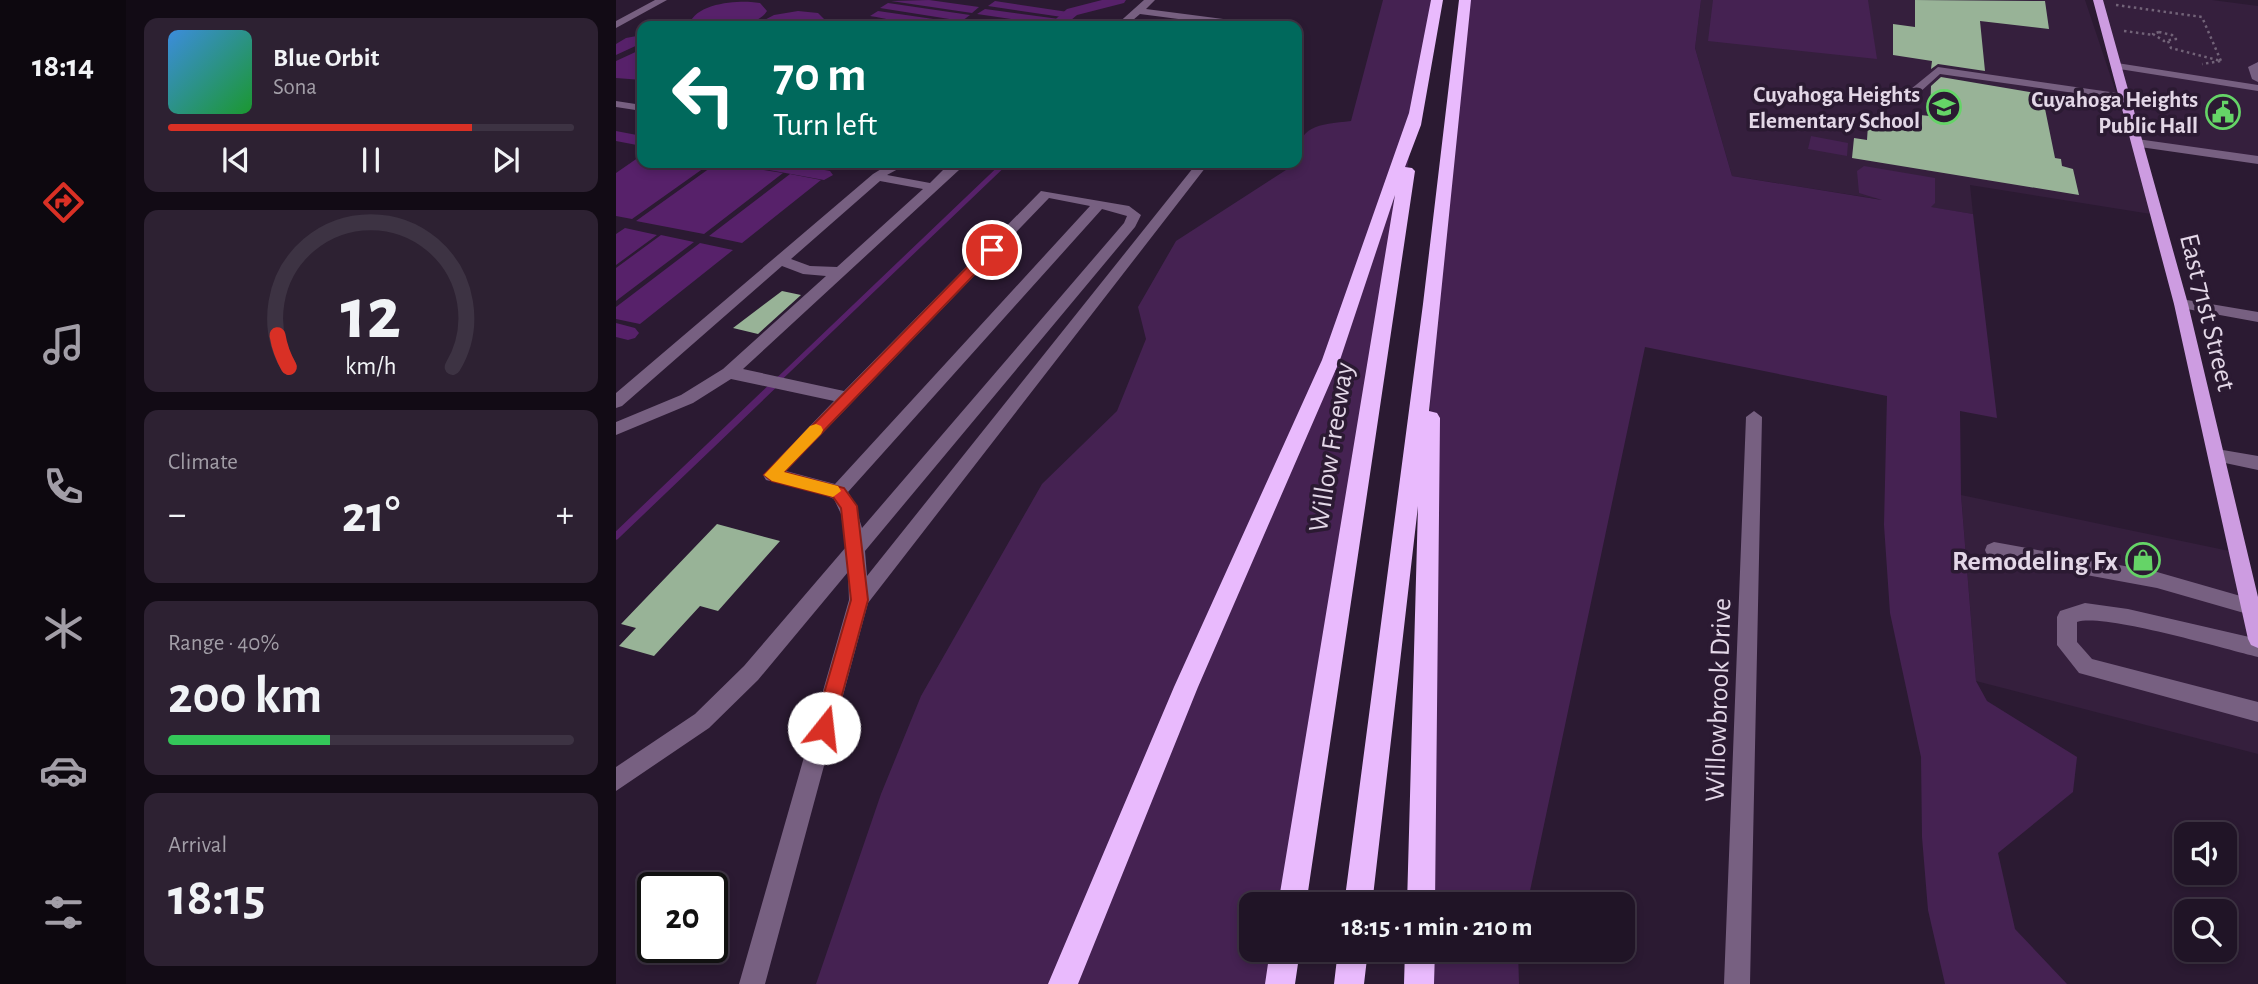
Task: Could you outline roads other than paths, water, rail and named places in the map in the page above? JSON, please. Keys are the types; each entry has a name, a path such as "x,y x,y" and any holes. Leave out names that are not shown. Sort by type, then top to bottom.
{"highway":[{"name":"Willow Freeway","path":"1294,892 1416,113 1437,0"},
{"path":"1360,892 1432,304 1465,0"},
{"path":"1063,984 1186,687 1331,360 1416,113"},
{"path":"1421,892 1432,304"},
{"path":"1280,984 1283,962"},
{"path":"1349,984 1352,962"},
{"path":"1419,984 1420,962"}],"main road":[{"name":"East 71st Street","path":"2098,0 2181,304 2258,639"}],"street":[{"path":"616,25 662,0"},
{"path":"1126,21 1150,0"},
{"path":"1138,11 1215,21"},
{"path":"2258,65 2253,67 2258,79"},
{"path":"2117,66 2258,88"},
{"path":"1915,91 1938,70 2124,97"},
{"path":"616,104 637,107"},
{"path":"2137,143 2258,160"},
{"path":"878,168 883,173 933,187"},
{"path":"616,402 883,173 893,168"},
{"path":"616,429 687,399 729,373 954,168"},
{"path":"859,600 1199,168"},
{"path":"616,780 702,721 751,673 854,549 1130,224 1134,215 1129,210 1046,194 772,475 838,492 849,506 854,549 859,600 752,984"},
{"path":"838,492 1099,204"},
{"path":"781,260 800,270 816,273 842,271"},
{"path":"2181,304 2258,317"},
{"path":"729,373 846,398"},
{"name":"Willowbrook Drive","path":"1737,984 1754,417"},
{"path":"2217,455 2258,463"},
{"path":"1994,550 2157,580 2251,607"},
{"path":"2258,648 2128,617 2085,611 2067,617 2067,645 2085,667 2258,712"}],"waterway":[{"path":"1061,21 1072,12 1119,0"},
{"path":"616,50 637,40"},
{"path":"616,136 637,140"},
{"path":"786,168 824,175"},
{"path":"777,381 1000,168"},
{"path":"616,330 628,333"},
{"path":"616,536 779,380"}],"place":[{"name":"Cuyahoga Heights Elementary School","path":"1944,107"},
{"name":"Cuyahoga Heights Public Hall","path":"2223,112"},
{"name":"Remodeling Fx","path":"2143,560"}]}
